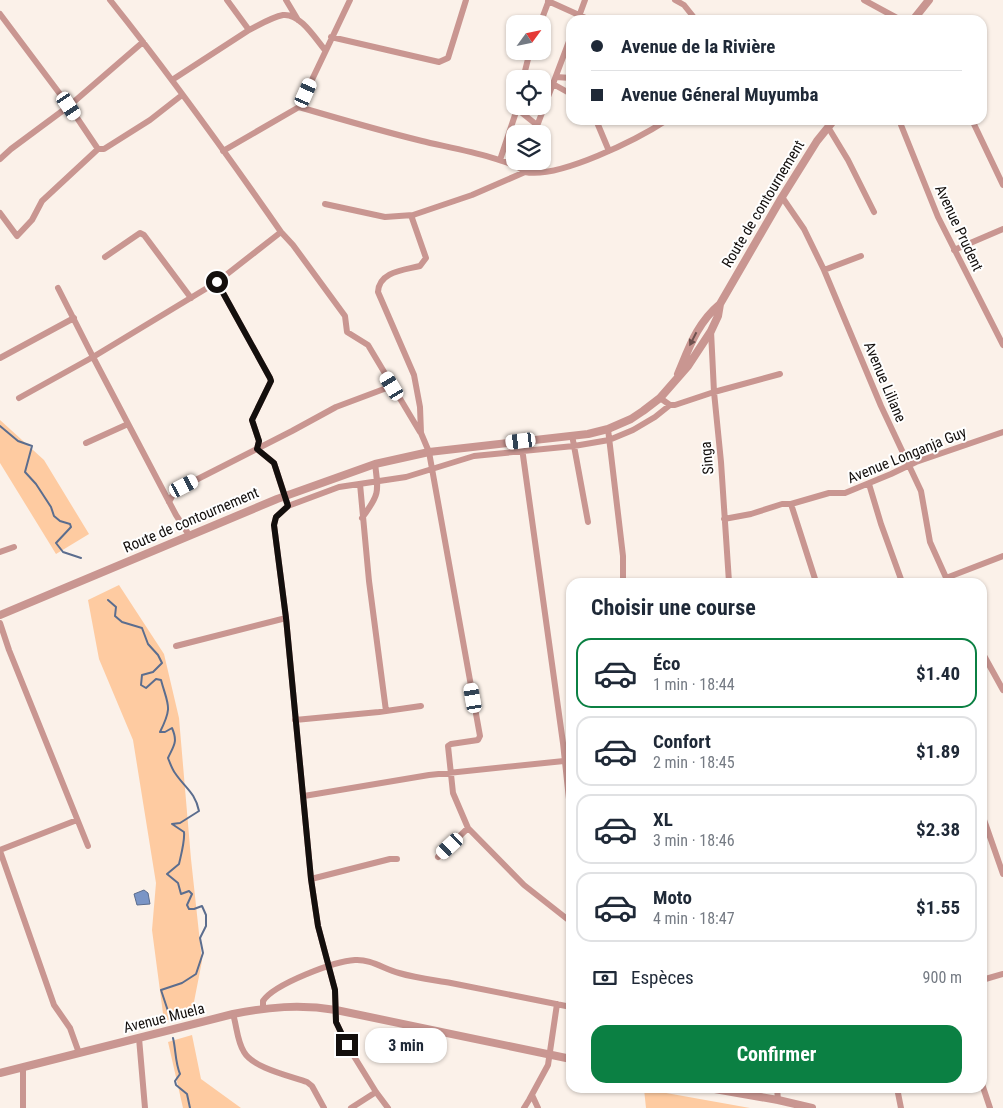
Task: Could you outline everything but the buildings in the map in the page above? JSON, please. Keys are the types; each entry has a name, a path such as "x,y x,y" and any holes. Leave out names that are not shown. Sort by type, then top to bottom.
{"street":[{"path":"110,0 144,42 281,232 293,245 345,316 347,332 368,345 421,433 429,452 480,736 478,740 449,744 453,793 468,828 524,885 566,918"},
{"path":"227,0 249,30"},
{"path":"286,0 298,20 325,50"},
{"path":"223,151 300,107 331,37 350,0"},
{"path":"331,37 439,62 444,61 448,58 466,0"},
{"path":"579,15 585,0"},
{"path":"675,0 684,5 692,15"},
{"path":"864,0 888,15"},
{"path":"919,15 929,0"},
{"path":"543,15 548,1 573,15"},
{"path":"0,14 69,106 98,149"},
{"path":"172,80 249,30 282,15 298,20"},
{"path":"0,159 69,106 144,42"},
{"path":"537,125 566,49"},
{"path":"551,80 566,79"},
{"path":"554,80 566,90"},
{"path":"0,213 17,236 32,220 42,201 98,149 104,149 150,120 182,94"},
{"path":"300,107 420,141 506,162"},
{"path":"500,160 514,115"},
{"path":"524,115 536,125"},
{"path":"598,125 609,150"},
{"path":"528,170 534,174 548,172 609,150 650,132 659,125"},
{"name":"Route de contournement","path":"676,380 691,340 701,324 720,304 782,197 830,125"},
{"name":"Avenue Prudent","path":"901,125 938,217 1003,345"},
{"path":"974,125 1003,185"},
{"path":"828,128 848,160 874,212"},
{"path":"325,204 385,217 413,215 472,195 518,170"},
{"name":"Avenue Liliane","path":"782,197 804,229 824,270 880,406 921,491 930,542 946,578"},
{"path":"413,215 412,218 426,258 420,266 392,273 381,281 378,292 414,376 420,407 421,433"},
{"path":"954,250 1003,229"},
{"path":"19,398 93,357 217,282 281,232"},
{"path":"104,257 140,233 144,235 190,298"},
{"path":"824,270 861,256"},
{"path":"217,282 271,381 252,420 259,441 257,449"},
{"path":"58,288 169,502 189,535"},
{"name":"Route de contournement","path":"0,615 189,535 286,496 375,464 429,452 608,429 630,419 660,398 702,346 718,316 720,304"},
{"path":"0,358 74,318"},
{"name":"Singa","path":"711,330 714,392 730,578"},
{"path":"388,1108 376,1092 338,1027 335,990 318,926 311,879 286,618 274,525 276,517 288,506 339,487 406,476 474,456 574,446 609,440 633,430 655,417 670,405 780,374"},
{"path":"169,502 175,491 184,486 336,407 392,386"},
{"path":"660,398 670,405"},
{"path":"86,443 128,424"},
{"path":"608,429 623,556 623,578"},
{"name":"Avenue Longanja Guy","path":"724,518 751,514 782,504 791,504 829,493 845,493 909,465 1003,432"},
{"path":"572,435 588,522"},
{"path":"521,441 566,777"},
{"path":"257,449 274,463 288,506"},
{"path":"362,518 374,503 377,482 375,464"},
{"path":"360,484 362,518 386,711"},
{"path":"869,484 901,578"},
{"path":"791,504 815,578"},
{"path":"0,552 14,547"},
{"path":"952,578 1003,556"},
{"path":"176,646 286,618"},
{"path":"0,623 9,650 88,846"},
{"path":"987,661 1003,690"},
{"path":"295,720 421,706"},
{"path":"304,796 450,772 564,761"},
{"path":"77,820 0,851 54,1005 70,1028 79,1053"},
{"path":"438,857 468,828"},
{"path":"987,828 1003,874"},
{"path":"311,879 390,859 397,859"},
{"path":"263,1008 263,1001 278,988 304,976 347,961 366,961 398,973 566,1006"},
{"path":"987,979 1003,974"},
{"path":"524,1108 547,1067 557,1004"},
{"name":"Avenue Muela","path":"0,1072 233,1014 263,1008 300,1006 336,1010 549,1055"},
{"path":"233,1014 240,1046 245,1055 255,1063 307,1082 312,1086 324,1108"},
{"path":"139,1038 145,1108"},
{"path":"549,1055 566,1058"},
{"path":"23,1067 23,1108"},
{"path":"351,1108 376,1092"},
{"path":"737,1093 812,1108"},
{"path":"777,1093 778,1100"},
{"path":"898,1093 901,1108"},
{"path":"985,1093 990,1108"},
{"path":"532,1095 538,1108"}],"shaded area":[{"path":"0,420 44,460 89,534 56,554 0,463"},
{"path":"119,585 164,654 179,718 202,961 192,1012 164,1021 152,930 156,883 133,740 99,659 88,600"},
{"path":"192,1035 201,1079 241,1108 183,1108 168,1042"},
{"path":"644,1093 666,1093 750,1108 646,1108"}],"water":[{"path":"144,890 148,893 150,904 137,905 134,894"}],"waterway":[{"path":"0,426 18,441 32,446 25,472 36,484 51,507 54,516 60,521 70,524 71,527 56,543 63,552 81,558"},
{"path":"108,600 116,607 115,616 122,622 142,628 148,644 158,655 162,663 153,672 142,675 141,685 146,688 156,679 161,680 168,711 160,732 165,732 172,728 175,740 168,758 174,771 195,799 199,811 180,823 172,824 184,832 184,840 179,864 167,874 178,883 181,894 189,891 192,894 187,905 189,909 202,906 206,915 206,926 200,938 203,953 196,974 182,983 161,990 170,1017"},
{"path":"173,1038 180,1074 175,1081 176,1085 187,1094 190,1108"}],"route":[{"path":"217,282 271,381 252,420 259,438 257,449 274,463 288,506 276,517 274,525 286,618 311,879 324,954 335,990 336,1022 347,1045"}]}
